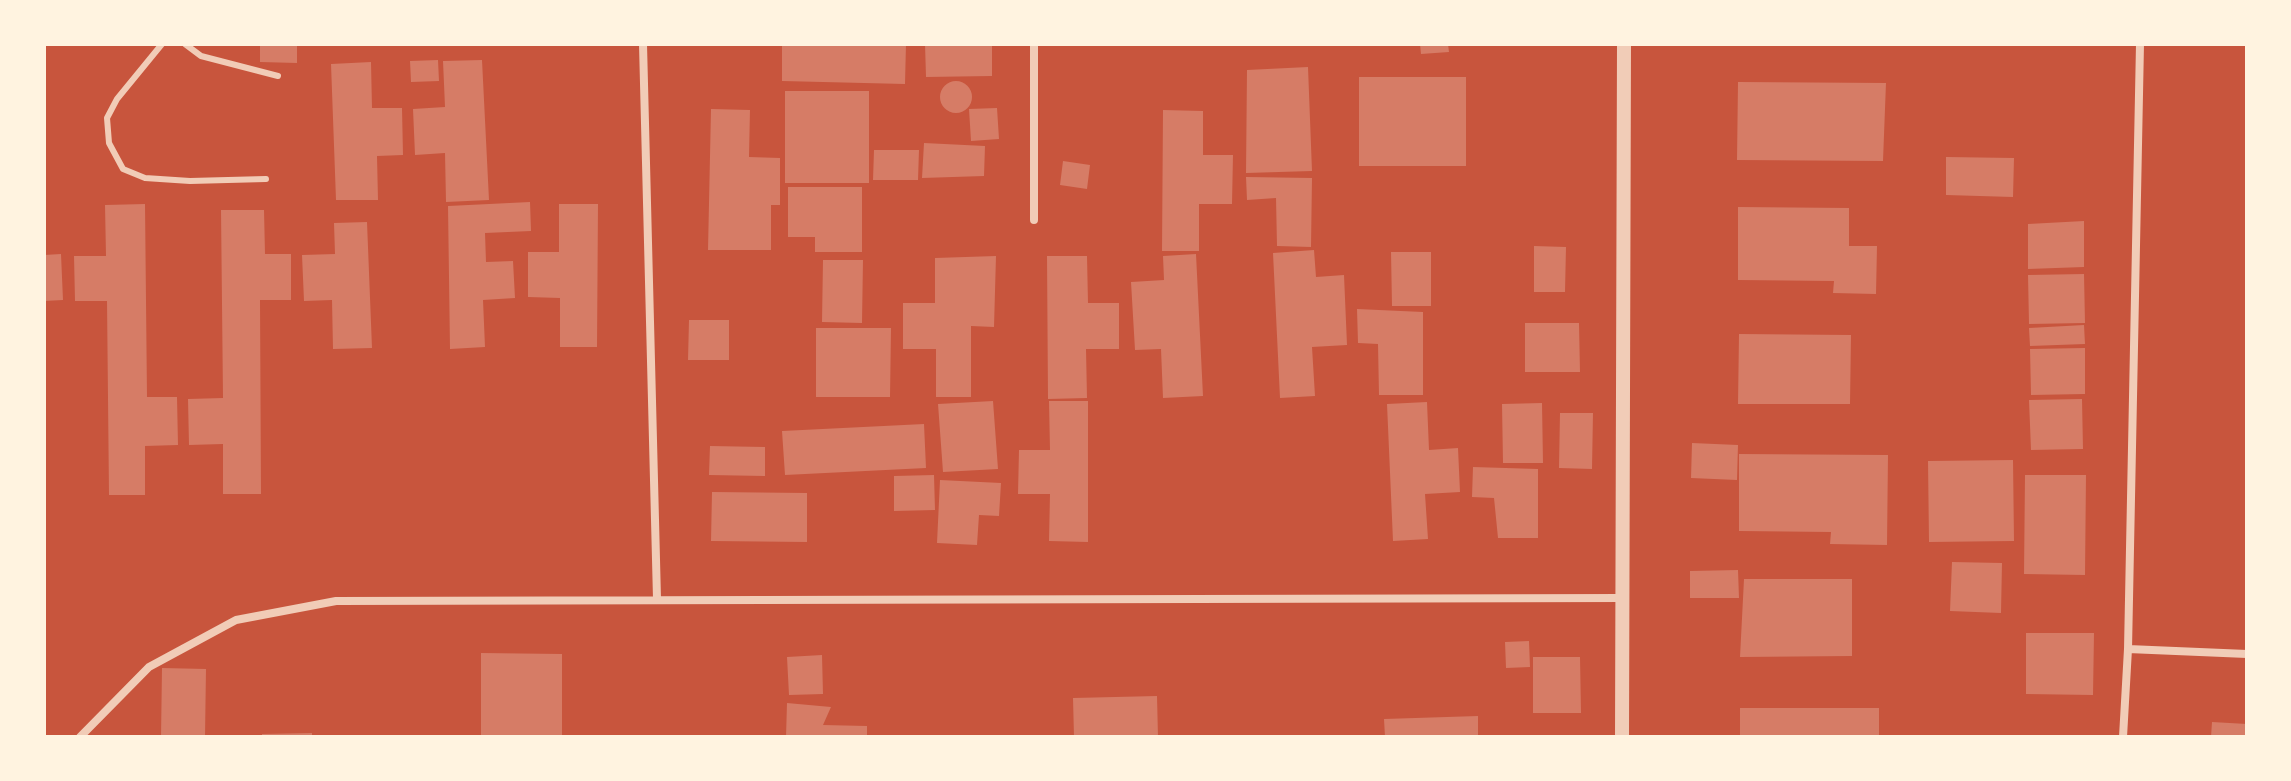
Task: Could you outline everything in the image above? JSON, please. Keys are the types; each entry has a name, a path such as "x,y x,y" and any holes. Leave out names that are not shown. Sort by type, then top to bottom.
{"street":[{"path":"643,44 657,599"},
{"path":"1034,44 1034,220"},
{"path":"1622,737 1624,44"},
{"path":"2123,737 2128,649 2140,44"},
{"path":"80,737 149,667 236,620 336,601 1624,598"},
{"path":"2128,649 2247,654"}],"lane":[{"path":"162,44 117,99 107,118 109,143 123,169 145,178 190,181 266,179"},
{"path":"185,44 201,56 278,76"}],"building":[{"path":"260,44 297,44 297,63 260,62"},
{"path":"782,44 906,44 905,84 782,81"},
{"path":"925,44 992,44 992,76 926,77"},
{"path":"1420,44 1448,44 1449,52 1421,54"},
{"path":"438,60 439,81 411,82 410,61"},
{"path":"482,60 489,200 446,202 445,153 415,155 413,109 445,107 443,61"},
{"path":"371,62 372,108 402,108 403,155 377,156 378,200 336,200 331,64"},
{"path":"1308,67 1312,171 1246,173 1247,70"},
{"path":"1359,77 1466,77 1466,166 1359,166"},
{"path":"956,81 967,86 972,97 967,108 956,113 945,108 940,97 945,86"},
{"path":"1738,82 1886,83 1883,161 1737,160"},
{"path":"785,91 869,91 869,183 785,183"},
{"path":"997,108 999,139 971,141 969,109"},
{"path":"711,109 750,110 749,157 780,158 780,205 771,205 771,250 708,250"},
{"path":"1163,110 1203,111 1203,155 1233,155 1232,204 1199,204 1199,251 1162,251"},
{"path":"924,143 985,146 984,176 922,178"},
{"path":"874,150 919,150 918,180 873,180"},
{"path":"1946,157 2014,158 2013,197 1946,195"},
{"path":"1063,161 1090,165 1087,189 1060,185"},
{"path":"1246,177 1312,178 1311,247 1277,246 1276,198 1247,200"},
{"path":"788,187 862,187 862,252 815,252 815,237 788,237"},
{"path":"530,202 531,231 485,233 486,262 513,261 515,298 483,300 485,347 450,349 448,206"},
{"path":"145,204 147,397 177,397 178,445 145,446 145,495 109,495 107,301 75,301 74,256 106,256 105,205"},
{"path":"559,204 598,204 597,347 560,347 560,298 528,297 528,252 559,252"},
{"path":"1738,207 1849,208 1849,246 1877,246 1876,294 1833,293 1834,281 1738,280"},
{"path":"221,210 264,210 265,254 291,254 291,300 260,300 261,494 223,494 223,444 189,445 188,399 223,398"},
{"path":"2084,221 2084,267 2028,269 2028,224"},
{"path":"367,222 372,348 333,349 332,300 304,301 302,255 335,254 334,223"},
{"path":"1534,246 1566,247 1565,292 1534,292"},
{"path":"1314,250 1316,277 1344,275 1347,345 1312,347 1315,396 1280,398 1273,253"},
{"path":"1391,252 1431,252 1431,306 1392,306"},
{"path":"61,254 63,300 44,301 44,255"},
{"path":"1196,254 1203,396 1163,398 1161,349 1135,350 1131,282 1164,280 1163,256"},
{"path":"996,256 994,327 971,326 971,397 936,397 936,349 903,349 903,303 935,303 935,258"},
{"path":"1047,256 1087,256 1088,303 1119,303 1119,349 1086,349 1087,398 1048,399"},
{"path":"823,260 863,260 862,323 822,322"},
{"path":"2084,274 2085,323 2029,324 2028,275"},
{"path":"1357,309 1423,312 1423,395 1379,395 1378,344 1358,343"},
{"path":"689,320 729,320 729,360 688,360"},
{"path":"1525,323 1579,323 1580,372 1525,372"},
{"path":"2084,325 2085,344 2030,346 2029,328"},
{"path":"816,328 891,328 890,397 816,397"},
{"path":"1739,334 1851,335 1850,404 1738,404"},
{"path":"2085,348 2085,394 2031,395 2030,349"},
{"path":"2082,399 2083,449 2031,450 2029,400"},
{"path":"993,401 998,469 943,472 938,404"},
{"path":"1049,401 1088,401 1088,542 1049,541 1050,494 1018,494 1019,450 1050,450"},
{"path":"1427,402 1429,450 1458,448 1460,492 1425,494 1428,539 1393,541 1387,404"},
{"path":"1542,403 1543,463 1503,463 1502,404"},
{"path":"1560,413 1593,413 1592,469 1559,468"},
{"path":"924,424 926,468 785,475 782,431"},
{"path":"1692,443 1738,445 1737,480 1691,478"},
{"path":"710,446 765,447 765,476 709,475"},
{"path":"1739,454 1888,455 1887,545 1830,544 1831,532 1739,531"},
{"path":"2013,460 2014,541 1929,542 1928,461"},
{"path":"1473,467 1538,469 1538,538 1498,538 1494,498 1472,497"},
{"path":"934,475 935,510 894,511 894,476"},
{"path":"2025,475 2086,475 2085,575 2024,574"},
{"path":"940,480 1001,483 999,516 979,515 977,545 937,543"},
{"path":"712,492 807,493 807,542 711,541"},
{"path":"1952,562 2002,563 2001,613 1950,611"},
{"path":"1738,570 1739,598 1690,598 1690,571"},
{"path":"1744,579 1852,579 1852,656 1740,657"},
{"path":"2026,633 2094,633 2093,695 2026,694"},
{"path":"1529,641 1530,667 1506,668 1505,642"},
{"path":"481,653 562,654 562,737 481,737"},
{"path":"822,655 823,694 789,695 787,657"},
{"path":"1533,657 1580,657 1581,713 1533,713"},
{"path":"162,668 206,669 205,737 161,737"},
{"path":"1157,696 1158,737 1074,737 1073,698"},
{"path":"787,703 831,707 823,725 867,726 867,737 786,737"},
{"path":"1740,708 1879,708 1879,737 1740,737"},
{"path":"1478,716 1478,737 1385,737 1384,719"},
{"path":"2212,722 2247,724 2247,737 2211,737"},
{"path":"312,733 312,737 262,737 262,734"}]}
